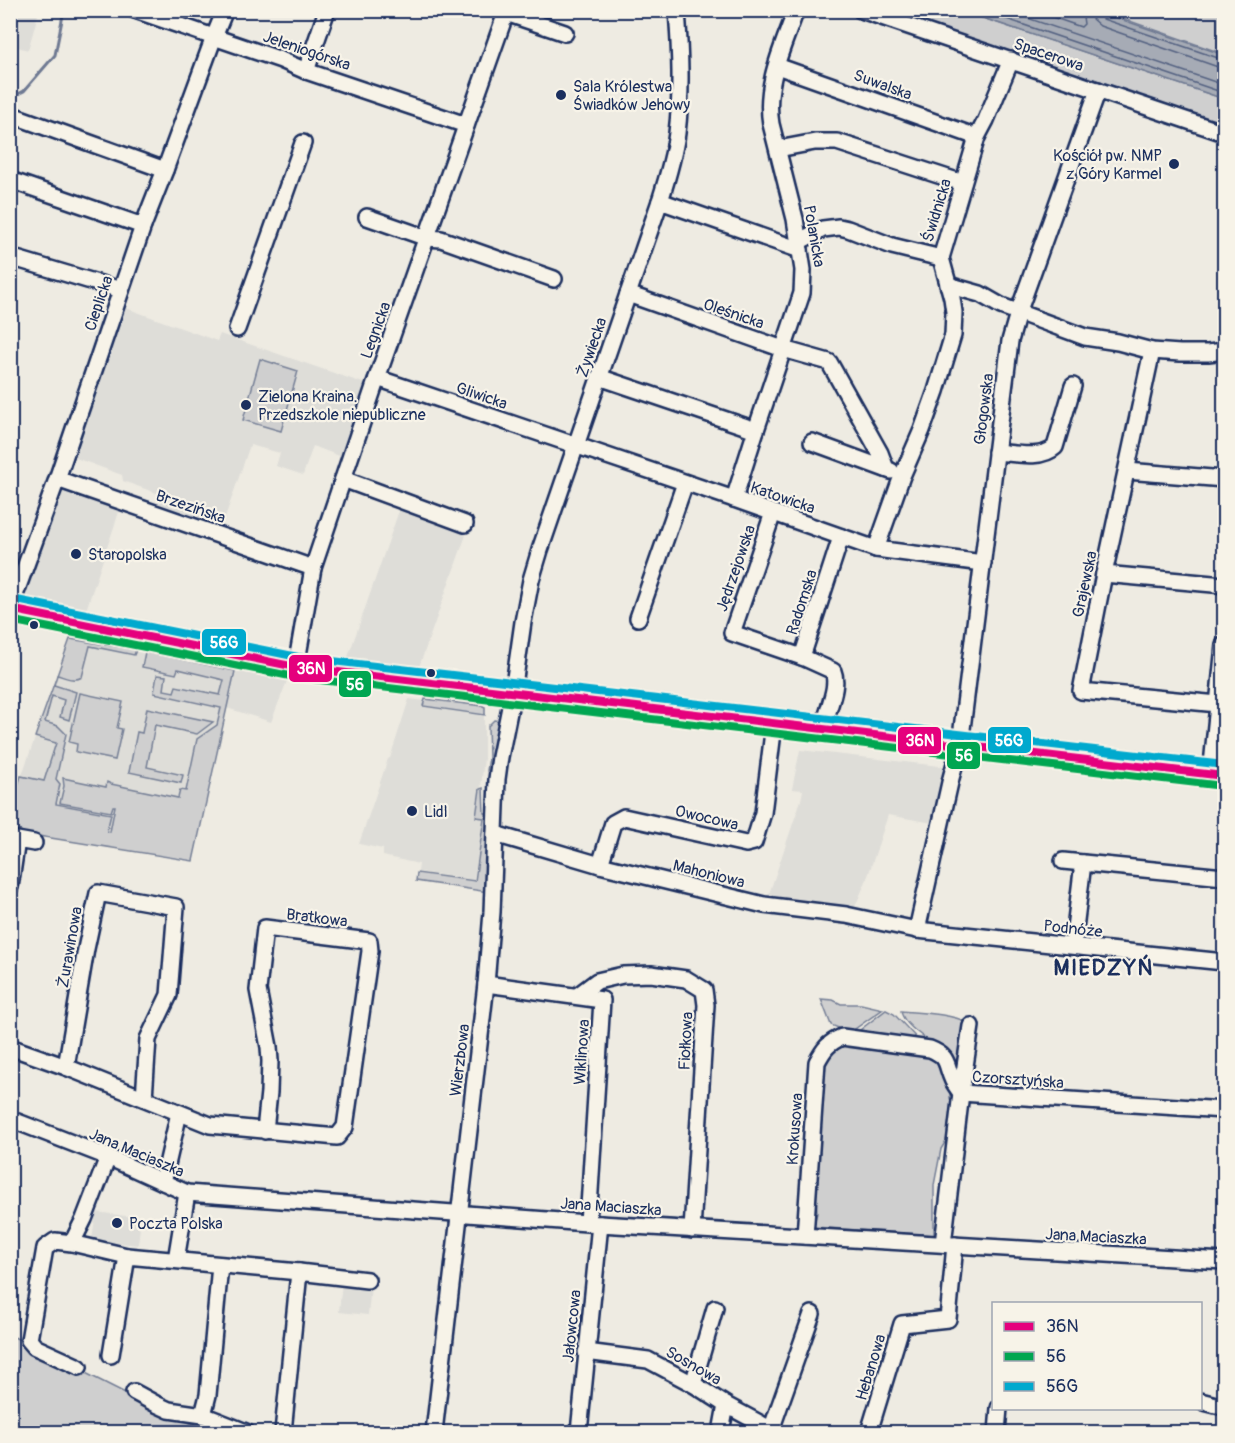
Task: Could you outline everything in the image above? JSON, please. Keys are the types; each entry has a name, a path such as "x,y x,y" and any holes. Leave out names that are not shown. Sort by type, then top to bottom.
{"main road":[{"path":"10,609 296,667 1218,775"}],"street":[{"name":"Jeleniogórska","path":"135,10 466,125"},
{"name":"Cieplicka","path":"10,609 143,226 225,10"},
{"path":"306,71 327,10"},
{"name":"Żywiecka","path":"513,692 531,580 669,169 678,120 680,70 676,10"},
{"name":"Polanicka","path":"734,499 802,293 803,270 795,219 769,108 771,83 796,10"},
{"name":"Spacerowa","path":"861,10 1224,133"},
{"path":"506,12 565,33"},
{"name":"Legnicka","path":"296,667 313,568 376,378 506,12"},
{"name":"Świdnicka","path":"876,549 902,476 922,430 953,335 954,312 941,258 977,137 1011,60"},
{"name":"Suwalska","path":"777,66 977,137"},
{"name":"Głogowska","path":"917,930 960,745 1008,351 1018,313 1098,90"},
{"path":"12,115 165,170"},
{"path":"778,149 815,142 837,142 963,183"},
{"path":"237,329 303,143"},
{"path":"10,180 143,226"},
{"path":"660,201 799,246 816,232 839,227 892,246 941,258"},
{"path":"367,217 427,238 441,239 554,279"},
{"path":"795,219 803,227 816,232"},
{"path":"10,257 121,290"},
{"path":"948,285 981,294 1001,306 1085,337 1118,342 1152,351 1180,353 1224,351"},
{"name":"Oleśnicka","path":"628,294 783,349 829,362 880,453 886,469"},
{"name":"Grajewska","path":"1152,351 1081,691 1218,704"},
{"path":"599,376 756,430"},
{"name":"Gliwicka","path":"376,378 575,446"},
{"path":"996,452 1035,454 1052,450 1055,447 1073,386"},
{"path":"812,442 902,476"},
{"name":"Katowicka","path":"575,446 876,549 983,563"},
{"path":"1127,471 1224,479"},
{"name":"Brzezińska","path":"57,479 313,568"},
{"path":"343,479 465,524"},
{"path":"638,618 685,483"},
{"name":"Jędrzejowska","path":"773,513 732,633 801,657"},
{"name":"Radomska","path":"824,730 825,718 835,686 835,677 833,671 801,657 842,537"},
{"path":"1104,574 1224,585"},
{"path":"1218,775 1218,704 1224,645"},
{"name":"Wierzbowa","path":"434,1432 486,984 492,912 498,768 513,692"},
{"name":"Owocowa","path":"600,865 613,823 624,817 746,844 754,842 763,813 774,724"},
{"name":"Mahoniowa","path":"495,834 600,865 764,905 846,915 917,930"},
{"path":"10,887 17,840 33,843"},
{"path":"1063,861 1224,878"},
{"path":"1073,945 1083,863"},
{"name":"Żurawinowa","path":"66,1067 98,893 176,907 170,995 148,1039 144,1098"},
{"name":"Bratkowa","path":"265,928 369,941 370,951 345,1127 337,1137 265,1131 270,1061 258,990 265,928"},
{"name":"Podnóże","path":"917,930 1224,962"},
{"name":"Fiołkowa","path":"577,996 597,981 622,975 651,974 686,980 704,990 706,1005 692,1230"},
{"path":"602,1000 606,979"},
{"name":"Wiklinowa","path":"486,984 602,1000 594,1224"},
{"path":"961,1093 971,1026"},
{"name":"Krokusowa","path":"805,1236 817,1062 832,1041 842,1037 930,1049 940,1053 946,1060 953,1083 961,1093"},
{"path":"10,1047 210,1125 265,1131"},
{"name":"Czorsztyńska","path":"949,1245 961,1093 1224,1110"},
{"path":"163,1182 179,1113"},
{"name":"Jana Maciaszka","path":"10,1119 108,1157 187,1193 594,1224 1224,1261"},
{"path":"72,1243 84,1219 108,1157"},
{"path":"176,1260 187,1193"},
{"name":"Jałowcowa","path":"579,1432 594,1224"},
{"path":"79,1367 35,1347 29,1340 45,1248 55,1241 127,1256 367,1280"},
{"name":"Hebanowa","path":"869,1432 902,1324 948,1319 949,1245"},
{"path":"111,1355 127,1256"},
{"path":"203,1415 208,1395 220,1265"},
{"path":"283,1432 299,1272"},
{"path":"693,1384 715,1308"},
{"path":"773,1431 812,1314"},
{"name":"Sosnowa","path":"586,1352 648,1360 773,1431"},
{"path":"134,1392 169,1410 203,1415 246,1432"},
{"path":"1202,1402 1224,1407"},
{"path":"721,1432 726,1405"},
{"path":"997,1432 999,1410"}],"shaded area":[{"path":"10,11 39,11 28,50 11,45"},
{"path":"883,11 962,11 1224,99 1224,127"},
{"path":"1101,11 1224,11 1224,54"},
{"path":"126,308 217,341 220,334 363,383 366,387 342,457 313,446 303,475 276,466 280,453 250,445 221,529 158,507 162,495 123,481 122,475 73,457"},
{"path":"260,359 298,371 281,431 243,420"},
{"path":"68,488 121,506 85,613 23,597 60,492"},
{"path":"401,505 433,517 437,524 466,535 419,667 348,657"},
{"path":"70,639 287,681 271,722 227,708 193,861 26,834 11,829 11,806"},
{"path":"70,639 136,650 134,655 90,646 82,677 73,679 57,675"},
{"path":"145,652 235,671 193,861 26,834 11,829 11,806 21,776 44,781 56,743 35,737 56,677 54,685 76,692 69,720 60,717 64,700 52,696 45,722 58,726 66,734 56,779 60,784 56,804 111,814 107,831 110,832 115,806 111,812 60,803 64,786 63,778 106,787 107,782 178,798 180,790 186,791 197,739 217,725 221,708 154,693 157,675 166,676 164,690 174,692 176,686 220,695 224,680 178,669 176,674 142,667"},
{"path":"80,693 123,702 117,728 122,729 115,760 76,752 77,744 69,742"},
{"path":"409,699 484,708 484,758 481,787 484,818 474,880 418,872 419,864 383,856 383,849 359,844"},
{"path":"425,699 483,706 485,715 423,706"},
{"path":"147,708 213,722 197,734 155,725 147,767 183,775 181,783 129,772 137,732 142,733"},
{"path":"494,720 501,721 491,771 487,771 488,726"},
{"path":"800,750 948,767 933,823 888,815 867,879 854,909 768,897 801,800 803,790 792,789"},
{"path":"483,788 484,813 491,813 488,892 416,881 417,873 475,881 484,818 476,817 480,789"},
{"path":"821,999 883,1009 852,1031 846,1031 831,1025"},
{"path":"886,1010 894,1014 923,1045 856,1033"},
{"path":"901,1011 944,1015 969,1023 962,1084 948,1057 913,1029"},
{"path":"836,1041 936,1055 950,1089 952,1105 950,1134 941,1149 934,1185 934,1235 813,1227 817,1213 815,1170 822,1065"},
{"path":"96,1212 141,1218 138,1245 92,1240"},
{"path":"342,1282 371,1286 368,1315 339,1312"},
{"path":"10,1335 159,1410 212,1432 11,1432"}],"water":[{"path":"962,11 1097,11 1224,55 1224,99"}],"waterway":[{"path":"10,98 24,91 55,55 64,10"}],"transit line":[{"name":"56G","path":"12,599 298,657 1224,765"},
{"name":"36N","path":"10,609 296,667 1224,776"},
{"name":"56","path":"10,620 295,677 1223,786"}],"place":[{"name":"Sala Królestwa Świadków Jehowy","path":"561,95"},
{"name":"Kościół pw. NMP z Góry Karmel","path":"1174,164"},
{"name":"Zielona Kraina. Przedszkole niepubliczne","path":"246,405"},
{"name":"Staropolska","path":"76,554"},
{"name":"Lidl","path":"412,811"},
{"name":"Poczta Polska","path":"117,1223"}],"district":[{"name":"MIEDZYŃ","path":"1104,967"}]}
